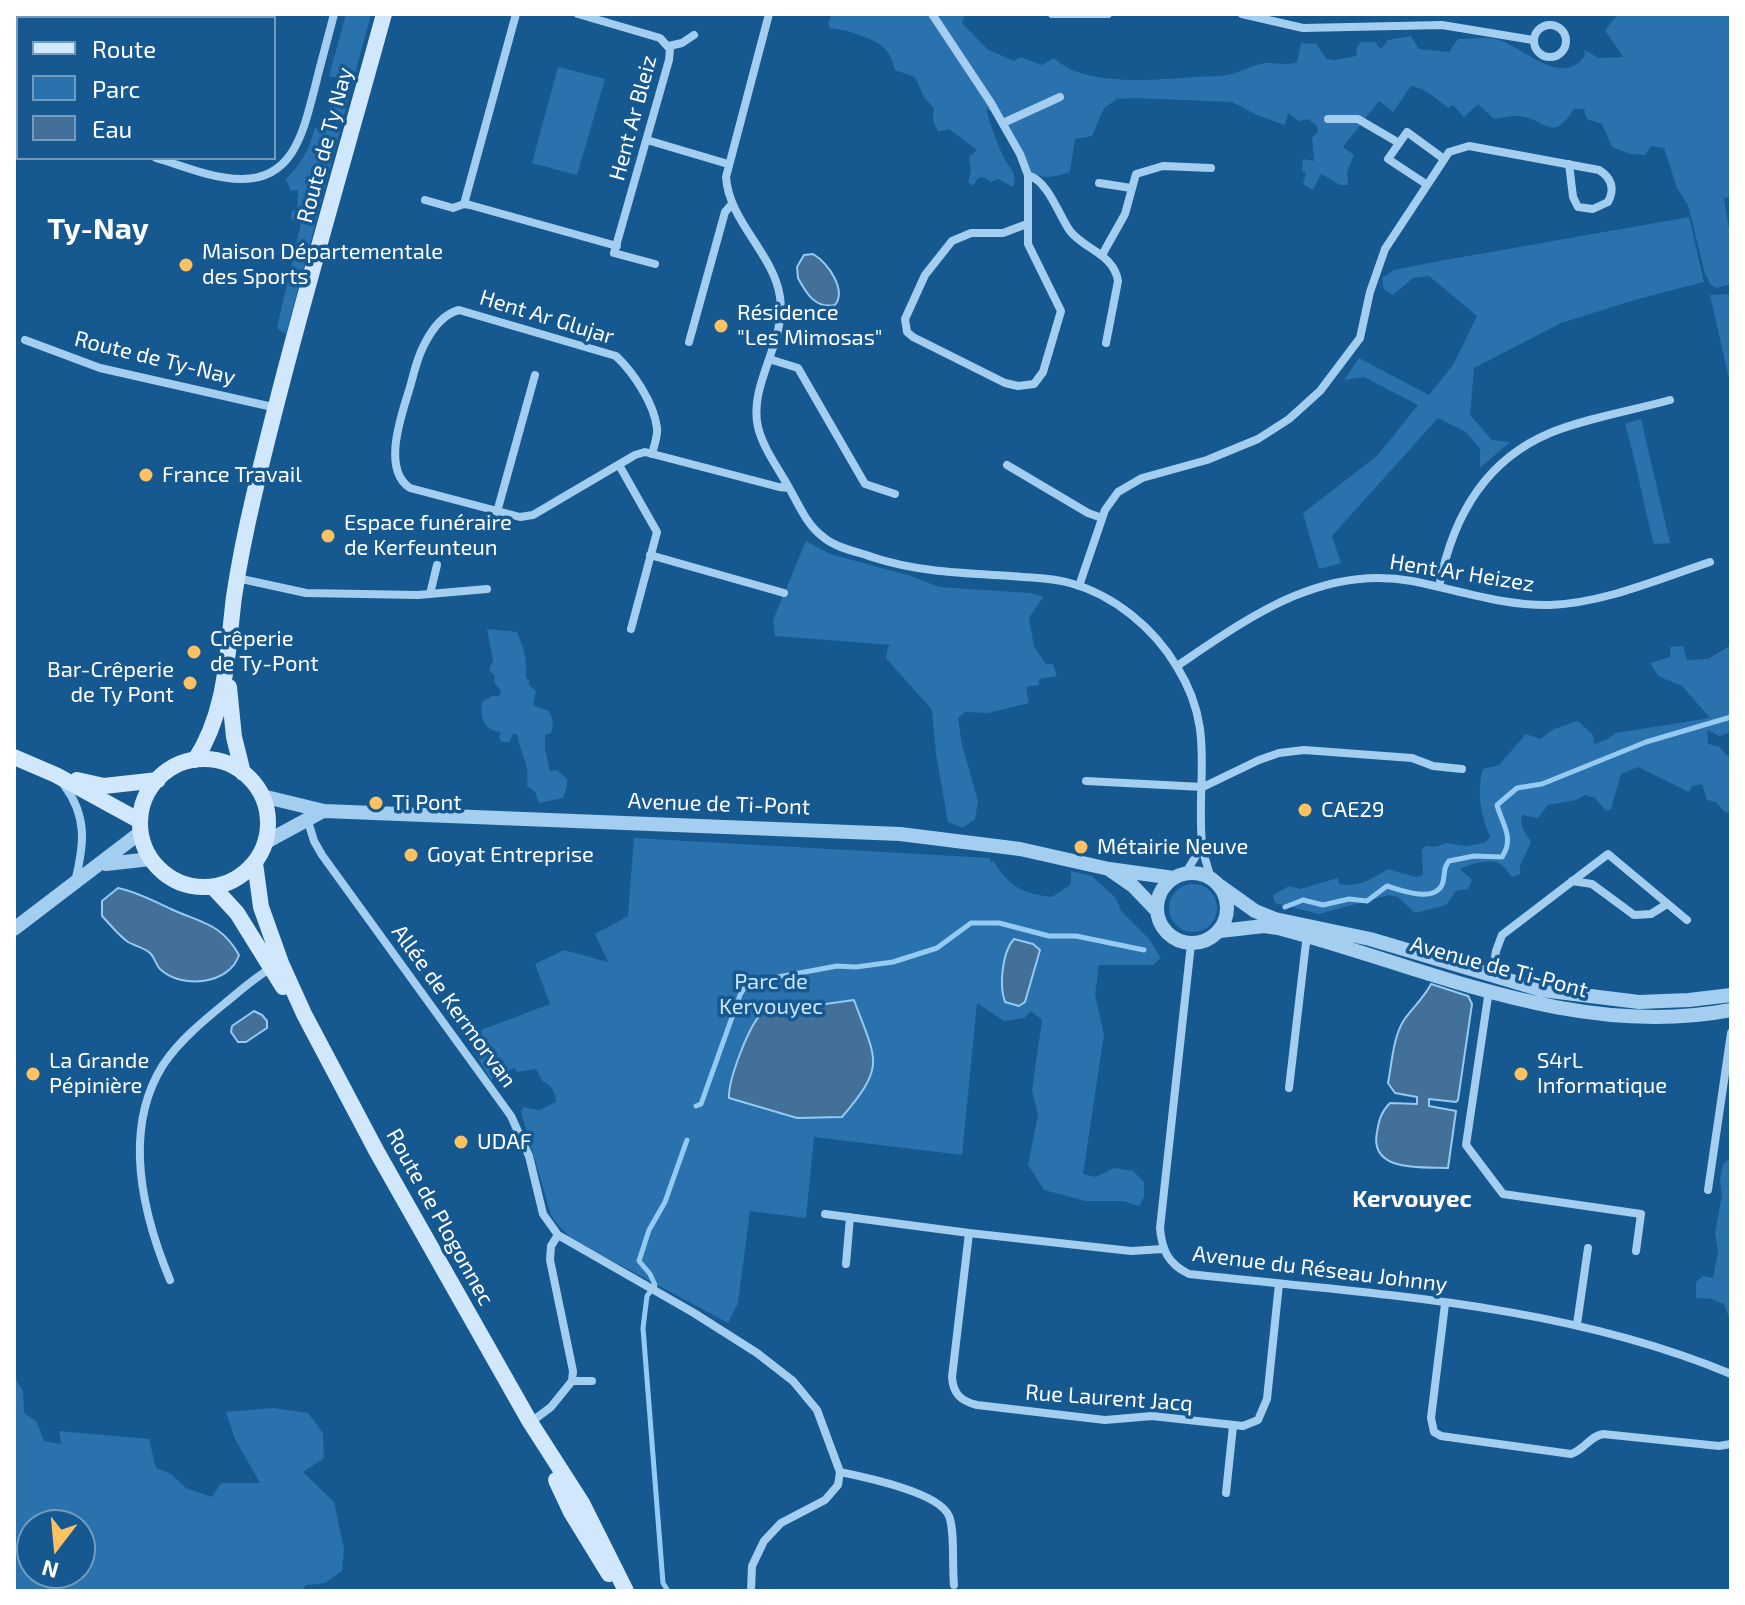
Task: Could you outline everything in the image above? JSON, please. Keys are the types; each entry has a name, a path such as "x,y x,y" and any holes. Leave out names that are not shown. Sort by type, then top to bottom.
{"main road":[{"name":"Route de Ty Nay","path":"195,760 214,725 227,662 237,578 254,495 384,14"},
{"name":"Route de Ty Nay","path":"227,662 231,716 243,773"},
{"path":"14,757 56,775 140,827"},
{"path":"195,760 229,764 243,773 262,796 268,818 266,842 255,863 243,874 213,887 195,887 178,882 163,872 151,859 140,827 142,806 158,780 172,768 195,760"},
{"path":"56,775 104,786 158,780"},
{"name":"Route de Plogonnec","path":"255,863 261,907 276,965"},
{"name":"Route de Plogonnec","path":"213,887 276,965 377,1152 541,1441 571,1512 624,1591"}],"street":[{"path":"163,160 234,179 255,178 281,166 294,153 303,132 334,14"},
{"path":"464,204 516,14"},
{"name":"Hent Ar Bleiz","path":"578,14 660,38 669,46 669,60 617,246"},
{"path":"769,14 728,164 726,188 780,294 779,315 757,405 758,427 789,488 818,533 840,546 917,568 1050,578 1079,586 1117,605 1139,621 1177,666 1191,695 1201,728 1202,846 1227,904 1225,923 1212,938 1191,944 1182,943 1161,926 1157,911 1160,892 1180,876 1202,846"},
{"path":"932,14 1020,154 1028,175 1027,224 1031,251 1060,306 1061,316 1043,372 1034,384 1018,386 920,341 907,332 904,325 925,275 952,241 971,233 1003,233 1027,224"},
{"path":"1052,14 1108,14"},
{"path":"1242,14 1303,28 1442,25 1533,40"},
{"path":"1549,25 1559,28 1566,43 1561,53 1547,57 1538,53 1533,40 1539,29 1549,25"},
{"name":"Hent Ar Bleiz","path":"669,46 682,43 694,35"},
{"path":"1003,123 1060,97"},
{"path":"1328,119 1358,119 1399,143"},
{"path":"1426,184 1388,159 1399,143 1407,132 1444,159"},
{"name":"Hent Ar Bleiz","path":"647,140 728,164"},
{"path":"1079,586 1102,518 1112,499 1134,482 1240,447 1277,428 1306,405 1346,359 1360,338 1370,292 1385,249 1426,184 1453,149 1469,146 1589,167 1605,174 1612,188 1608,202 1593,209 1578,207 1573,197 1569,164"},
{"path":"1102,255 1125,214 1136,174 1146,169 1172,165 1211,168"},
{"path":"1028,175 1037,179 1076,237 1102,255 1116,272 1118,281 1106,343"},
{"path":"1099,183 1131,188"},
{"path":"425,200 453,208 464,204 617,246 614,253 655,264"},
{"path":"689,342 725,212 732,204"},
{"name":"Hent Ar Glujar","path":"497,512 418,491 403,483 396,463 396,439 420,353 448,314 459,310 616,356 629,371 652,413 657,432 652,454"},
{"name":"Route de Ty-Nay","path":"25,340 100,368 277,408"},
{"path":"769,359 798,368 865,484 895,494"},
{"path":"535,375 497,512 520,517 533,515 640,453 789,488"},
{"path":"1439,587 1458,519 1482,484 1516,452 1552,432 1670,400"},
{"path":"619,465 656,529 631,629"},
{"path":"1007,465 1088,513 1102,518"},
{"path":"650,555 784,593"},
{"name":"Hent Ar Heizez","path":"1177,666 1269,606 1307,590 1351,580 1399,579 1517,603 1563,604 1607,595 1710,562"},
{"path":"430,594 437,565"},
{"path":"237,578 306,593 430,594 487,589"},
{"path":"1086,781 1203,787 1247,765 1292,751 1412,758 1433,766 1462,769"},
{"path":"56,775 77,805 84,830 74,884"},
{"path":"262,796 304,813"},
{"name":"Avenue de Ti-Pont","path":"266,842 304,813 324,811 900,834 1020,849 1109,869 1180,876"},
{"name":"Allée de Kermorvan","path":"304,813 322,855 511,1116 529,1156 543,1214 558,1235"},
{"path":"14,929 101,865 140,827"},
{"path":"1636,1251 1641,1214 1503,1194 1466,1145 1490,984 1502,935 1608,854 1687,920"},
{"path":"101,865 151,859"},
{"name":"Avenue de Ti-Pont","path":"1109,869 1133,886 1157,911"},
{"path":"1180,876 1203,875 1216,882"},
{"path":"1572,881 1592,884 1634,915 1651,914 1667,904"},
{"name":"Avenue de Ti-Pont","path":"1216,882 1255,911 1308,931 1490,984 1564,1010 1629,1018 1682,1017 1731,1010"},
{"name":"Avenue de Ti-Pont","path":"1220,931 1264,926 1308,931"},
{"path":"1289,1088 1308,931"},
{"name":"Avenue du Réseau Johnny","path":"1191,944 1160,1228 1163,1249 1172,1263 1189,1274 1445,1304 1577,1324 1655,1346 1731,1374"},
{"path":"170,1280 156,1247 142,1193 139,1159 148,1103 159,1072 182,1042 238,992 276,965"},
{"name":"Avenue de Ti-Pont","path":"1490,984 1617,1000 1666,1002 1731,996"},
{"path":"1708,1190 1731,1033"},
{"path":"825,1214 1131,1251 1163,1249"},
{"path":"846,1264 850,1217"},
{"name":"Rue Laurent Jacq","path":"969,1233 952,1377 954,1390 961,1399 977,1405 1105,1420 1152,1416 1233,1426"},
{"path":"530,1422 551,1407 572,1381 573,1371 550,1260 551,1246 558,1235 739,1341 793,1381 817,1410 840,1472 838,1485 814,1507 781,1523 764,1541 752,1566 751,1591"},
{"path":"1577,1324 1588,1248"},
{"path":"1226,1493 1233,1426 1251,1425 1265,1409 1279,1284"},
{"path":"1445,1304 1431,1418 1434,1432 1441,1436 1571,1454 1595,1436 1603,1434 1719,1446 1731,1444"},
{"path":"572,1381 592,1381"},
{"path":"840,1472 902,1488 946,1511 951,1522 954,1585"}],"green space":[{"path":"346,14 371,14 286,334 277,328 301,223 291,219 292,211 297,210 298,190 291,191 286,179 304,155 315,128 327,130 341,79 329,76"},
{"path":"832,14 965,14 962,23 987,49 1014,61 1021,57 1042,65 1054,58 1083,74 1140,80 1223,76 1261,64 1297,62 1301,43 1316,44 1327,59 1336,60 1356,56 1361,42 1375,42 1381,49 1388,40 1411,36 1419,49 1449,52 1458,39 1496,39 1542,63 1566,68 1576,65 1585,55 1584,50 1599,58 1623,57 1605,30 1618,14 1728,14 1731,17 1731,196 1724,199 1731,242 1731,284 1717,288 1711,285 1705,273 1688,205 1677,188 1664,148 1651,146 1645,155 1630,154 1612,147 1602,124 1587,119 1586,109 1574,109 1567,119 1555,127 1520,116 1494,119 1478,104 1464,117 1453,105 1449,108 1427,92 1411,86 1393,112 1379,101 1343,147 1354,155 1347,172 1348,185 1340,185 1321,174 1313,190 1303,184 1306,173 1302,171 1303,159 1314,161 1312,138 1318,132 1316,125 1308,119 1299,121 1288,113 1285,125 1232,102 1117,99 1104,108 1092,136 1075,139 1070,172 1048,177 1029,169 1003,115 986,109 1001,152 1014,175 1014,182 1013,187 998,179 991,182 984,177 978,178 973,186 968,182 971,171 969,157 977,150 949,129 938,132 933,120 934,108 924,97 915,77 895,70 888,53 876,42 830,28 828,23"},
{"path":"558,67 605,79 577,175 532,163"},
{"path":"1689,217 1704,282 1561,323 1474,368 1470,415 1492,440 1510,442 1480,468 1480,449 1466,432 1438,418 1332,536 1341,563 1319,569 1303,513 1377,456 1418,405 1364,377 1344,380 1359,358 1429,395 1453,365 1477,316 1429,276 1413,278 1393,295 1384,289 1382,278 1394,270 1434,262"},
{"path":"1731,294 1731,388 1710,295"},
{"path":"1641,419 1670,543 1654,544 1625,424"},
{"path":"806,541 830,554 911,576 939,587 1030,593 1043,597 1029,618 1034,647 1046,664 1053,664 1057,676 1039,679 1039,685 1026,687 1029,703 988,713 965,712 958,718 962,745 978,801 975,819 963,828 948,822 932,710 886,658 888,647 892,645 775,636 773,620"},
{"path":"487,629 517,632 522,643 526,678 536,691 533,705 549,711 552,719 551,733 545,735 545,749 550,771 557,770 567,779 563,798 539,803 535,792 527,786 526,765 517,734 513,734 509,742 502,742 499,738 501,732 490,729 484,722 482,702 499,696 501,691 489,670 493,660"},
{"path":"1731,645 1731,732 1719,736 1707,730 1708,744 1718,746 1731,759 1731,813 1725,812 1716,802 1707,800 1702,784 1692,786 1689,792 1638,767 1621,774 1611,809 1606,811 1595,798 1585,795 1576,800 1548,805 1538,818 1522,815 1522,827 1531,842 1520,866 1520,874 1512,877 1504,867 1488,861 1460,869 1472,880 1468,889 1456,891 1446,905 1415,913 1398,897 1389,895 1319,914 1275,903 1273,895 1289,886 1300,889 1338,878 1339,884 1359,884 1388,869 1416,877 1423,875 1422,850 1426,846 1485,843 1490,837 1480,803 1483,769 1499,765 1526,734 1540,739 1554,729 1578,721 1593,735 1594,744 1616,733 1710,718 1682,686 1658,676 1650,663 1670,657 1670,647 1683,646 1687,660 1708,659"},
{"name":"Parc de Kervouyec","path":"634,838 990,858 1018,888 1052,897 1071,884 1071,871 1092,876 1116,898 1121,911 1149,939 1161,958 1153,965 1099,965 1095,995 1104,1034 1083,1174 1096,1177 1114,1168 1133,1171 1144,1182 1144,1197 1139,1206 1123,1201 1085,1201 1044,1190 1028,1165 1038,1115 1032,1090 1042,1020 1031,1011 1024,1018 1004,1021 977,1003 962,1155 814,1137 806,1218 750,1211 738,1303 728,1323 570,1237 551,1215 521,1112 523,1107 539,1110 556,1102 554,1092 542,1081 536,1069 517,1072 514,1068 491,1080 465,1036 550,1004 535,964 564,950 608,962 595,934 628,916"},
{"path":"1193,884 1202,885 1210,891 1216,899 1216,917 1210,925 1202,931 1193,932 1184,931 1176,925 1170,917 1169,908 1170,899 1176,891 1184,885"},
{"path":"1731,1158 1731,1323 1724,1304 1696,1298 1696,1282 1703,1276 1713,1278 1718,1252 1715,1233 1722,1195 1720,1179 1723,1164"},
{"path":"14,1377 23,1391 24,1413 37,1422 44,1441 61,1444 59,1431 149,1439 156,1468 171,1474 186,1488 212,1497 221,1483 260,1483 235,1439 226,1412 273,1408 308,1413 323,1433 324,1458 303,1472 334,1502 344,1549 342,1571 325,1583 306,1585 301,1591 14,1591"}],"water":[{"path":"813,254 834,277 839,292 835,305 817,302 798,278 797,267 804,255"},
{"path":"118,888 217,930 239,955 234,965 216,978 204,981 180,980 169,976 160,969 150,953 124,939 102,916 102,901"},
{"path":"1014,939 1033,944 1040,950 1025,1002 1019,1006 1005,1002 1002,987 1004,960"},
{"path":"1431,984 1468,996 1472,1004 1458,1100 1429,1099 1429,1106 1456,1111 1448,1168 1399,1165 1381,1154 1377,1145 1380,1120 1390,1103 1417,1104 1417,1097 1395,1093 1388,1083 1400,1027"},
{"path":"854,1000 872,1050 873,1062 866,1085 842,1117 797,1118 729,1098 740,1053 762,1013"},
{"path":"254,1011 267,1021 267,1028 246,1042 238,1042 231,1032 232,1026"}],"waterway":[{"path":"1285,907 1303,900 1323,905 1349,899 1367,901 1387,886 1416,894 1431,893 1442,885 1449,861 1474,856 1502,857 1507,837 1497,805 1517,788 1542,784 1646,742 1731,717"},
{"path":"696,1106 701,1104 740,995 751,982 837,966 893,962 937,948 971,923 999,923 1049,936 1076,936 1144,950"},
{"path":"668,1591 663,1583 643,1328 647,1296 655,1285 639,1261 649,1230 665,1202 687,1140"}],"place":[{"name":"Maison Départementale des Sports","path":"186,265"},
{"name":"Résidence \"Les Mimosas\"","path":"721,326"},
{"name":"France Travail","path":"146,475"},
{"name":"Espace funéraire de Kerfeunteun","path":"328,536"},
{"name":"Crêperie de Ty-Pont","path":"194,652"},
{"name":"Bar-Crêperie de Ty Pont","path":"190,683"},
{"name":"Ti Pont","path":"376,803"},
{"name":"CAE29","path":"1305,810"},
{"name":"Métairie Neuve","path":"1081,847"},
{"name":"Goyat Entreprise","path":"411,855"},
{"name":"La Grande Pépinière","path":"33,1074"},
{"name":"S4rL Informatique","path":"1521,1074"},
{"name":"UDAF","path":"461,1142"}],"district":[{"name":"Ty-Nay","path":"98,229"},
{"name":"Kervouyec","path":"1412,1199"}]}
